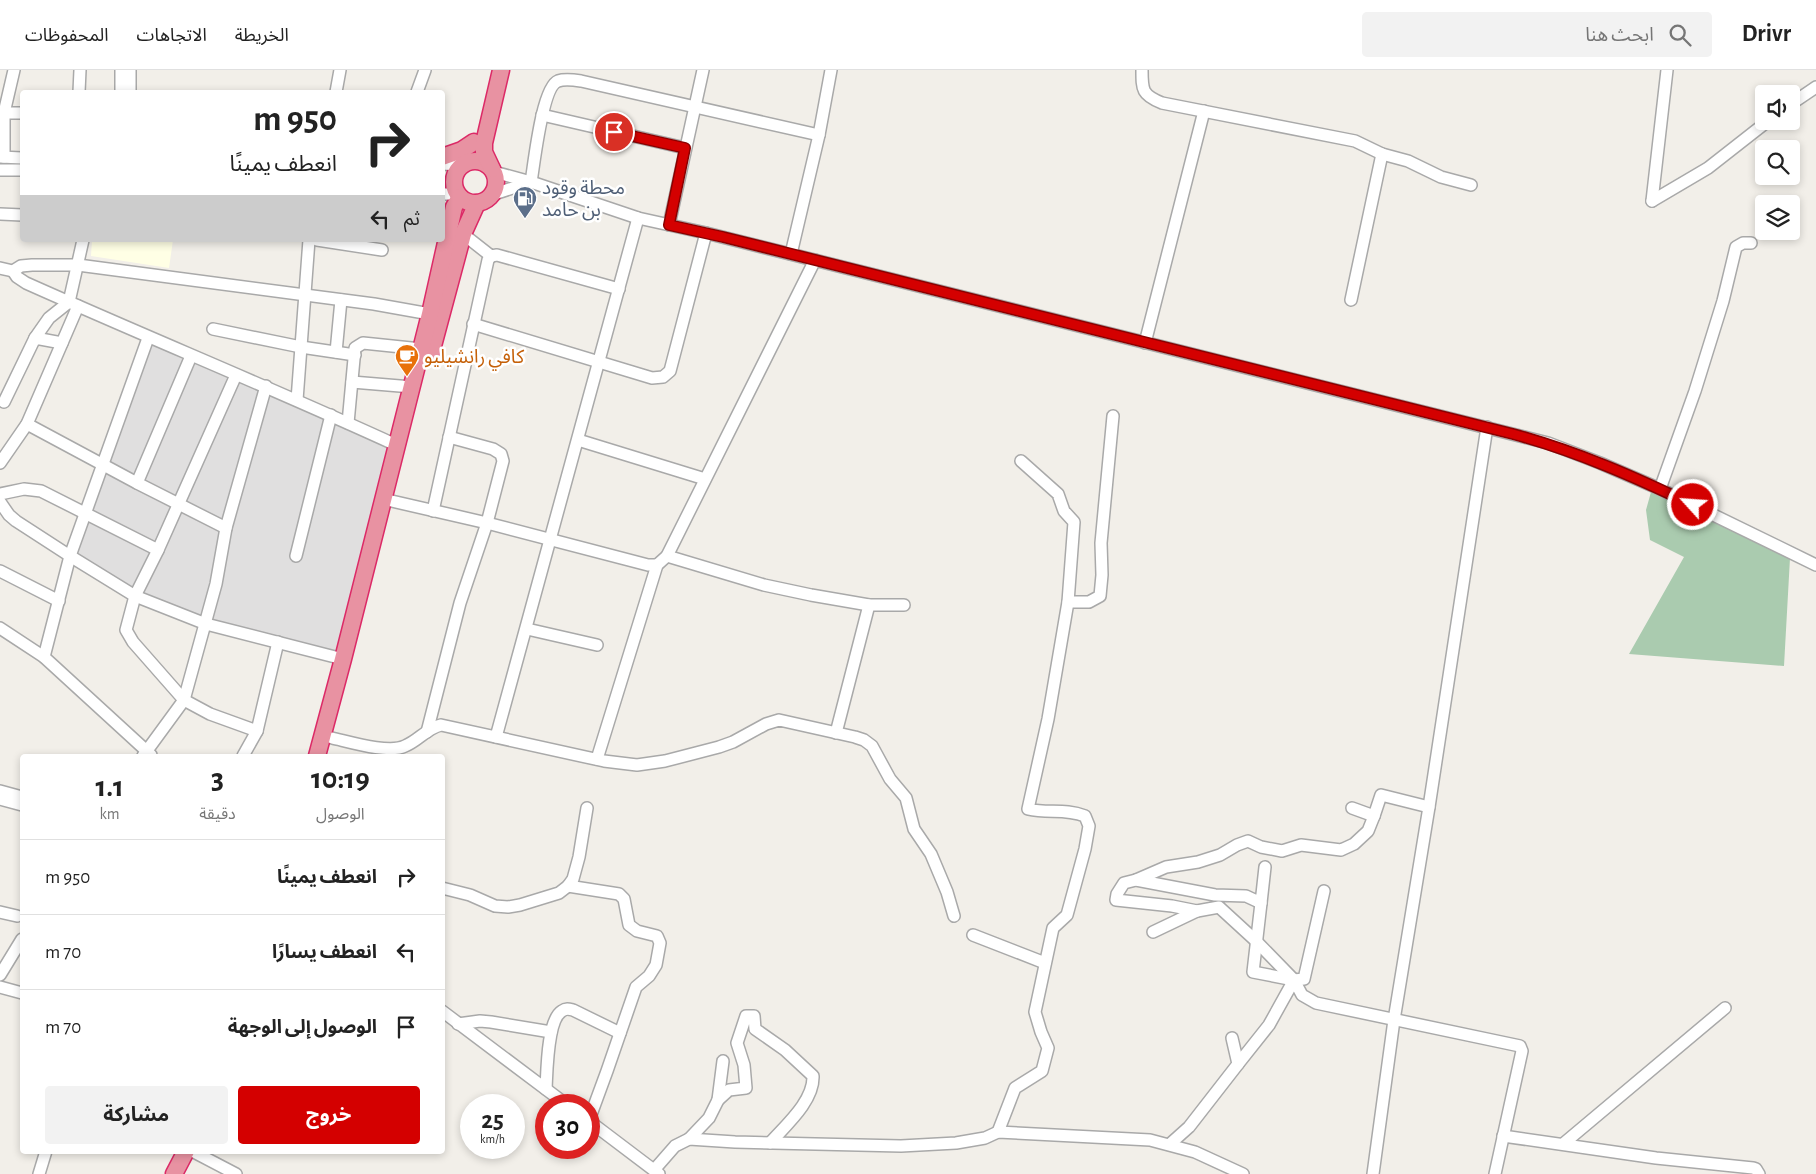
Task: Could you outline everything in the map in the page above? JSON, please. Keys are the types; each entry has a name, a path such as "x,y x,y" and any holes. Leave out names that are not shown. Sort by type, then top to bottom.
{"highway":[{"path":"447,210 454,207 454,174 464,163 474,142 492,70"},
{"path":"318,754 463,234 484,199 496,187 493,171 484,152 484,143 501,70"},
{"path":"445,156 462,150 474,142"},
{"path":"464,163 477,160 483,162 493,171"},
{"path":"453,195 468,202 484,199"},
{"path":"328,754 389,500 396,445 430,314 442,242"},
{"path":"174,1174 184,1154"}],"street":[{"path":"14,70 4,113 2,157 20,158"},
{"path":"79,90 80,70"},
{"path":"120,90 121,70"},
{"path":"130,70 130,90"},
{"path":"336,90 340,70"},
{"path":"419,90 425,70"},
{"path":"669,225 703,70"},
{"path":"791,254 819,134 831,70"},
{"path":"1142,70 1142,88 1151,99 1162,103 1355,141 1382,154 1408,161 1441,177 1470,185"},
{"path":"1667,70 1652,201 1708,168 1757,130"},
{"path":"531,182 542,115 552,86 558,81 581,80 819,134"},
{"path":"1800,98 1816,86"},
{"path":"1145,342 1204,111"},
{"path":"4,113 20,113"},
{"path":"542,115 685,148"},
{"path":"1351,300 1382,154"},
{"path":"445,164 464,163"},
{"path":"0,170 20,170"},
{"path":"493,171 638,218 791,254 1548,443 1660,489 1816,565"},
{"path":"484,199 531,182"},
{"path":"0,214 20,215"},
{"path":"496,737 638,218"},
{"path":"473,324 652,378 663,377 670,371 706,233"},
{"path":"463,234 491,256 498,255 619,289"},
{"path":"0,463 28,424 62,343 74,304 78,265 84,242"},
{"path":"297,400 309,242"},
{"path":"330,242 382,250"},
{"path":"1660,489 1695,391 1723,301 1736,247 1743,243 1751,243"},
{"path":"433,510 473,324 488,260 491,256"},
{"path":"596,759 657,565 667,556 815,260"},
{"path":"0,268 13,270 21,266 32,265 78,265 374,304 430,314"},
{"path":"13,270 17,277 26,283 148,338 266,386 396,445"},
{"path":"336,352 341,300"},
{"path":"4,402 35,338 49,318 74,304"},
{"path":"213,329 301,347 354,355"},
{"path":"35,338 62,343"},
{"path":"44,657 70,556 148,338"},
{"path":"348,423 355,348 363,343 422,349"},
{"path":"137,483 192,356"},
{"path":"236,375 158,550 134,596 126,630 128,635 184,700 210,714 257,731"},
{"path":"352,382 412,387"},
{"path":"0,628 44,657 147,754 184,700 206,624 222,558 226,528 266,386"},
{"path":"296,556 331,416"},
{"path":"1068,602 1089,602 1100,596 1102,575 1101,543 1113,416"},
{"path":"28,424 137,483 226,528"},
{"path":"1373,1174 1394,1020 1429,807 1487,427"},
{"path":"427,732 460,603 487,523 503,461 502,454 493,449 449,437"},
{"path":"578,440 705,479"},
{"path":"998,1132 1015,1088 1042,1071 1048,1048 1035,1012 1044,963 1052,928 1067,915 1085,849 1089,826 1085,816 1072,811 1035,811 1028,809 1048,719 1068,602 1074,522 1064,512 1058,494 1021,461"},
{"path":"0,494 24,489 40,491 158,550"},
{"path":"389,500 487,523 648,565 657,565"},
{"path":"0,502 16,521 134,596 206,624 343,659"},
{"path":"667,556 764,585 869,605 904,604"},
{"path":"0,571 59,601"},
{"path":"836,733 869,605"},
{"path":"527,629 597,645"},
{"path":"244,754 257,731 278,642"},
{"path":"332,738 396,749 409,744 434,727 441,725 596,759 623,764 643,765 720,747 766,724 779,720 864,740 872,746 890,779 906,798 914,829 931,854 947,892 954,916"},
{"path":"0,791 20,796"},
{"path":"1197,911 1116,900 1117,894 1124,883 1166,867 1198,862 1220,855 1248,841 1261,847 1282,851 1301,845 1341,850 1354,844 1368,831 1380,795 1429,807"},
{"path":"0,800 20,805"},
{"path":"445,889 470,895 495,906 508,907 559,893 573,879 579,857 587,808"},
{"path":"1352,808 1374,816"},
{"path":"1265,867 1252,972 1294,980 1304,979 1324,891"},
{"path":"1136,880 1214,895 1246,896 1261,903"},
{"path":"568,886 619,894 624,899 629,926 657,936 659,939 656,965 649,976 636,987 598,1094"},
{"path":"1153,932 1197,911 1218,907 1256,940 1294,980 1302,995 1316,1003 1520,1046 1522,1052 1495,1174"},
{"path":"0,912 17,916"},
{"path":"974,935 1044,963"},
{"path":"0,975 20,942"},
{"path":"1170,1144 1189,1127 1269,1026 1294,980"},
{"path":"0,987 20,992"},
{"path":"1562,1144 1725,1008"},
{"path":"546,1089 551,1032 556,1017 560,1012 567,1009 620,1033"},
{"path":"445,1013 553,1094"},
{"path":"600,1129 651,1171 675,1146 689,1139 709,1118 718,1100 728,1090 746,1088 744,1065 737,1043 746,1016 754,1016 755,1028 785,1050 812,1076 813,1086 801,1106 770,1143"},
{"path":"458,1024 480,1021 551,1032"},
{"path":"1232,1038 1238,1064"},
{"path":"718,1100 723,1061"},
{"path":"689,1139 875,1146 956,1143 985,1138 998,1132 1134,1138 1170,1144 1194,1152 1243,1174"},
{"path":"1503,1136 1648,1157 1753,1168 1759,1174"},
{"path":"39,1174 45,1154"},
{"path":"198,1154 236,1174"}],"shaded area":[{"path":"92,242 173,242 169,268 91,256"},
{"path":"149,342 392,445 339,654 203,617 131,588 75,554"},
{"path":"1651,492 1790,558 1784,666 1629,654 1684,557 1650,540 1646,510"}],"place":[{"name":"محطة وقود بن حامد","path":"525,219"},
{"name":"كافي رانشيليو","path":"407,377"}],"route":[{"path":"614,132 685,148 669,225 1548,443 1600,463 1693,505"}]}
